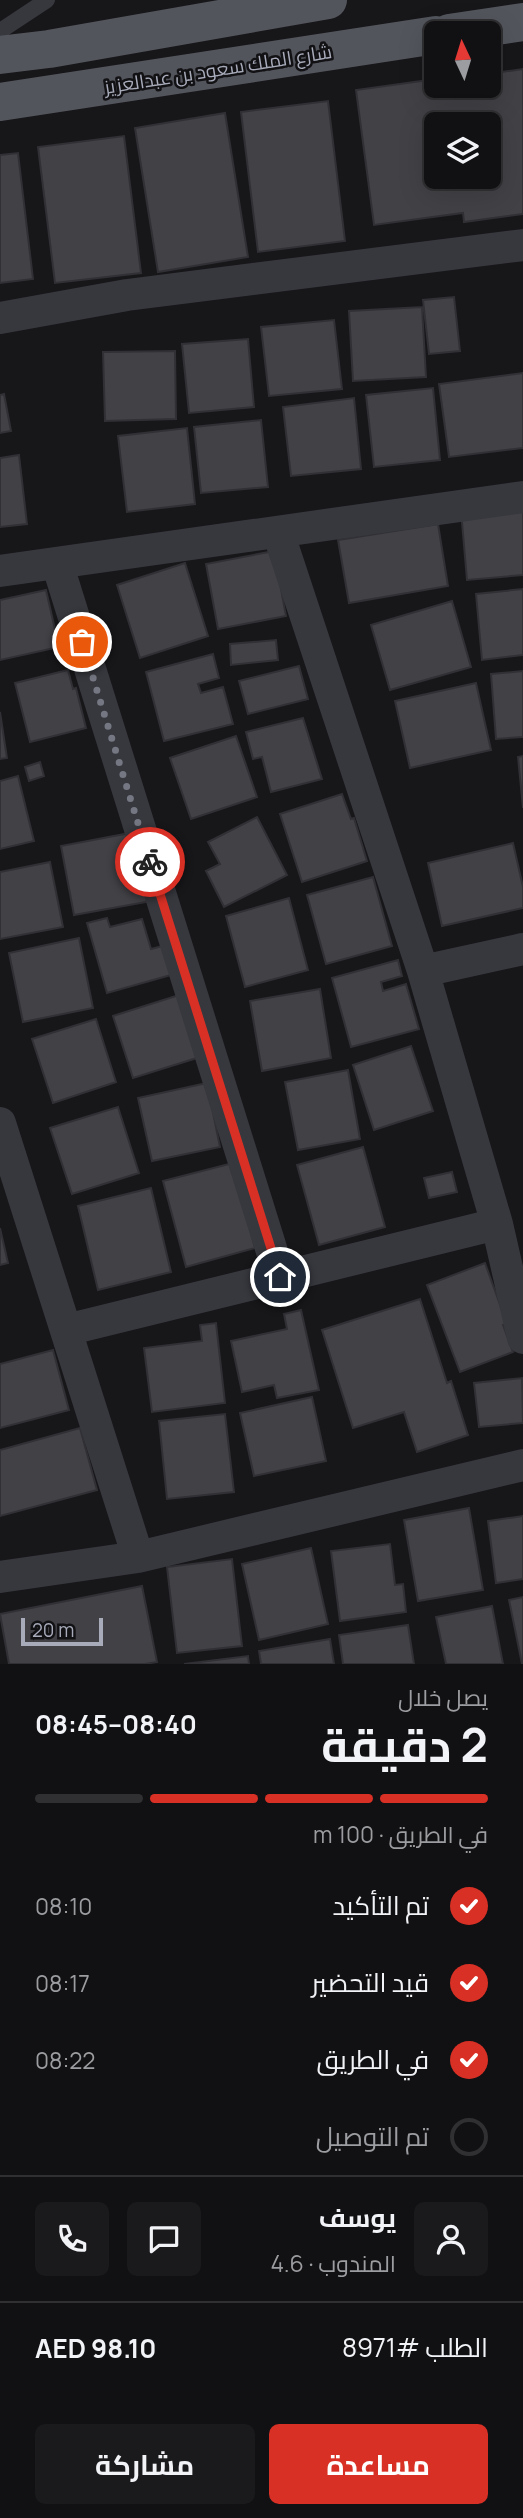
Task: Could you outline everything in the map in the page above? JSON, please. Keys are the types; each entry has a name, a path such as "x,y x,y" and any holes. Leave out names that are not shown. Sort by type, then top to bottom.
{"main road":[{"path":"0,55 328,0"},
{"path":"501,25 523,22"},
{"name":"شارع الملك سعود بن عبدالعزيز","path":"0,102 424,37"}],"street":[{"path":"0,318 127,295 523,245"},
{"path":"0,571 523,497"},
{"path":"278,532 423,971 497,1224 523,1339"},
{"path":"57,563 280,1277"},
{"path":"423,971 523,949"},
{"path":"0,1123 138,1557"},
{"path":"66,1330 497,1224"},
{"path":"0,1577 138,1557 523,1465"}],"lane":[{"path":"0,31 47,0"}],"building":[{"path":"523,69 523,214 464,222 463,213 374,225 356,90 424,81 424,98 501,98 501,72"},
{"path":"328,101 345,241 258,252 241,112"},
{"path":"225,113 248,257 158,272 135,128"},
{"path":"124,136 141,273 55,283 38,147"},
{"path":"18,153 33,279 0,283 0,155"},
{"path":"454,297 460,351 429,354 423,300"},
{"path":"422,307 426,377 353,381 349,311"},
{"path":"334,320 342,389 269,396 261,327"},
{"path":"248,339 254,407 189,413 182,344"},
{"path":"175,351 176,419 105,421 103,352"},
{"path":"523,373 523,448 449,457 439,384"},
{"path":"433,388 440,460 374,467 366,395"},
{"path":"4,394 11,431 0,433 0,395"},
{"path":"354,398 361,469 291,476 283,407"},
{"path":"261,420 268,487 201,493 194,427"},
{"path":"187,428 195,504 127,512 118,436"},
{"path":"19,455 27,524 0,527 0,458"},
{"path":"523,505 523,575 467,580 461,511"},
{"path":"438,524 448,586 349,603 338,540"},
{"path":"274,551 286,616 218,629 206,564"},
{"path":"185,563 208,636 140,658 117,585"},
{"path":"523,589 523,655 482,660 476,594"},
{"path":"46,590 59,647 0,660 0,600"},
{"path":"452,601 471,667 390,690 371,625"},
{"path":"276,640 278,660 231,665 230,644"},
{"path":"213,654 219,678 198,684 201,693 223,687 233,724 164,741 146,672"},
{"path":"299,666 308,699 248,714 239,681"},
{"path":"68,670 73,689 76,688 86,728 30,742 15,683"},
{"path":"523,671 523,737 496,739 491,674"},
{"path":"476,683 491,750 410,768 395,701"},
{"path":"0,712 7,758 0,759"},
{"path":"303,718 322,779 271,792 262,757 253,759 246,732"},
{"path":"236,736 257,797 191,819 170,758"},
{"path":"523,756 523,808 518,757"},
{"path":"40,762 44,776 29,781 25,767"},
{"path":"18,776 34,841 0,849 0,781"},
{"path":"342,794 351,819 354,818 367,861 302,882 280,814"},
{"path":"257,817 287,875 224,907 206,871 220,864 208,842"},
{"path":"130,833 157,900 74,915 61,846"},
{"path":"513,843 523,887 523,908 442,926 428,863"},
{"path":"50,862 63,927 0,939 0,872"},
{"path":"373,877 392,946 326,964 307,895"},
{"path":"289,898 308,970 245,987 226,916"},
{"path":"107,918 110,927 142,919 151,949 170,944 178,973 107,993 87,923"},
{"path":"79,938 93,1008 23,1022 9,953"},
{"path":"398,960 402,976 381,982 383,991 406,984 419,1029 351,1047 332,978"},
{"path":"320,989 331,1058 262,1071 250,1001"},
{"path":"179,995 200,1057 133,1078 113,1016"},
{"path":"96,1019 116,1082 53,1103 32,1039"},
{"path":"411,1046 433,1111 374,1130 353,1065"},
{"path":"348,1070 360,1139 298,1150 285,1082"},
{"path":"207,1083 220,1147 152,1161 138,1098"},
{"path":"118,1107 139,1173 72,1194 50,1128"},
{"path":"363,1147 385,1227 319,1245 297,1165"},
{"path":"233,1163 255,1248 186,1267 163,1181"},
{"path":"452,1172 457,1192 429,1198 424,1178"},
{"path":"151,1188 171,1272 98,1290 78,1206"},
{"path":"0,1228 8,1263 0,1265"},
{"path":"485,1263 507,1324 503,1325 513,1352 460,1372 427,1285"},
{"path":"420,1299 447,1383 451,1381 468,1435 417,1452 404,1412 353,1428 322,1330"},
{"path":"301,1310 319,1390 277,1398 274,1385 242,1392 231,1341 287,1329 284,1314"},
{"path":"216,1323 225,1403 152,1412 144,1348 202,1341 200,1325"},
{"path":"53,1350 69,1410 0,1428 0,1364"},
{"path":"522,1378 523,1423 479,1427 474,1383"},
{"path":"312,1397 326,1461 254,1476 240,1413"},
{"path":"225,1414 234,1492 167,1499 159,1421"},
{"path":"80,1428 97,1490 0,1516 0,1450"},
{"path":"469,1508 483,1590 418,1601 404,1520"},
{"path":"523,1516 523,1579 496,1583 488,1521"},
{"path":"390,1544 395,1585 403,1584 406,1612 340,1621 331,1551"},
{"path":"311,1548 328,1624 259,1640 242,1564"},
{"path":"232,1559 242,1646 177,1653 167,1567"},
{"path":"142,1586 157,1662 9,1664 0,1614"},
{"path":"523,1597 523,1664 522,1664 509,1600"},
{"path":"492,1606 503,1664 446,1664 436,1617"},
{"path":"408,1625 414,1664 343,1664 339,1635"},
{"path":"330,1639 334,1664 261,1664 259,1651"},
{"path":"248,1656 249,1664 184,1664"}],"way so far":[{"path":"82,642 150,862"}],"route":[{"path":"150,862 280,1277"}]}
